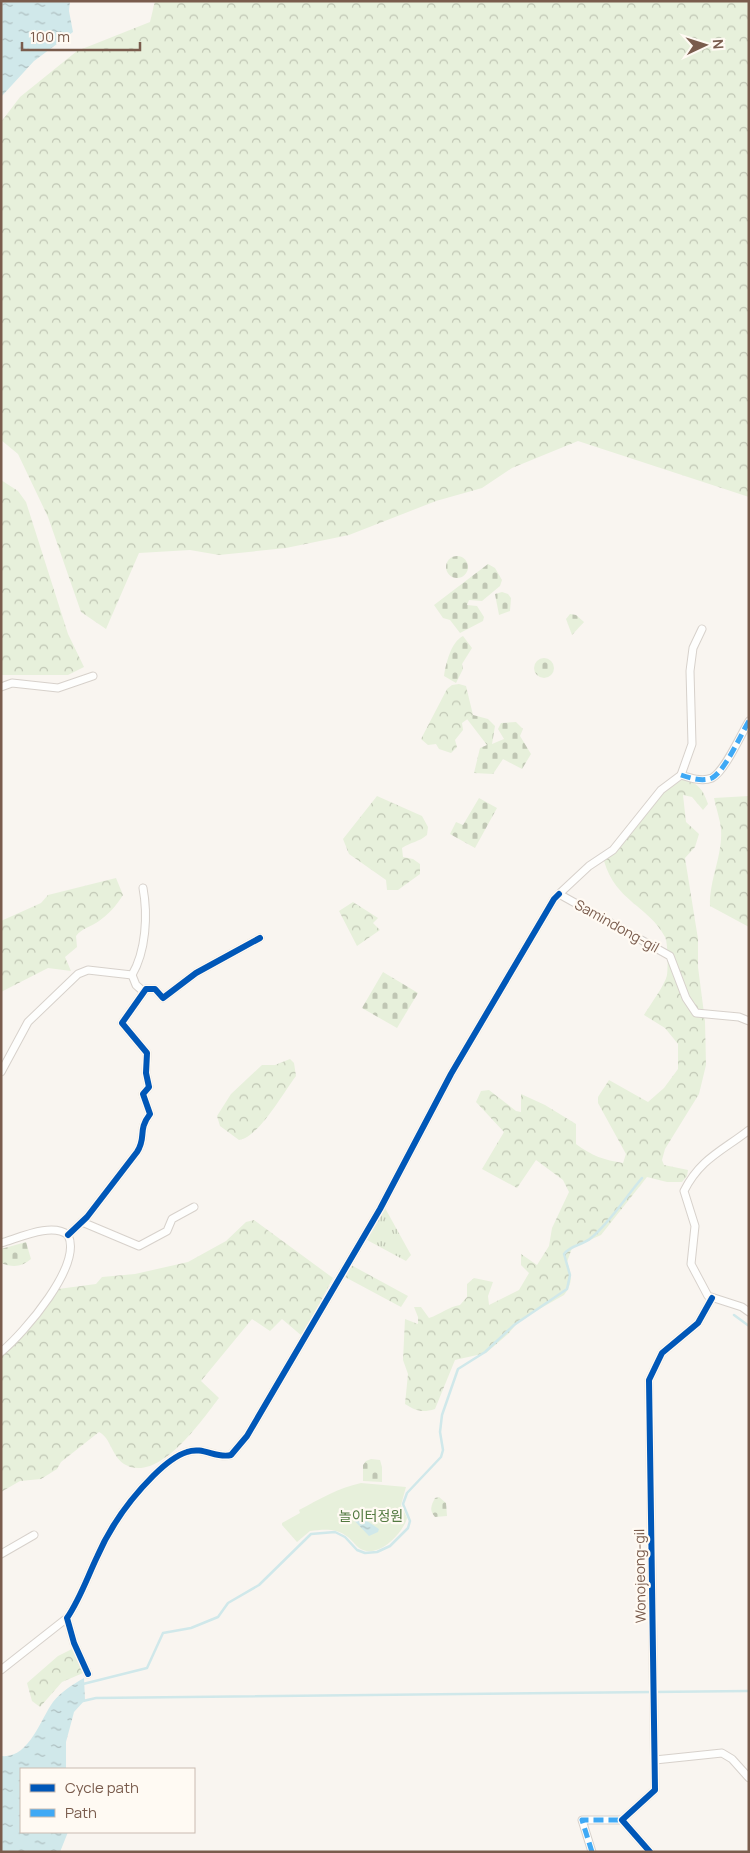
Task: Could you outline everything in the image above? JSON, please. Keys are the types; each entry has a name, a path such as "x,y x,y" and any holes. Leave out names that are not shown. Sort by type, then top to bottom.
{"street":[{"path":"702,629 693,648 690,671 692,744 681,775 698,780 712,778 723,767 749,721"},
{"path":"1,687 12,683 58,688 93,676"},
{"name":"Samindong-gil","path":"681,775 661,790 613,850 589,866 559,894 670,956 686,998 696,1013 738,1017 749,1021"},
{"path":"132,975 138,965 146,933 143,888"},
{"path":"1,1670 67,1618 76,1605 97,1556 112,1528 139,1491 160,1470 186,1452 202,1450 222,1457 231,1456 247,1436 392,1188 451,1074 554,899 559,894"},
{"path":"68,1235 82,1222 141,1146 142,1124 150,1114 143,1094 149,1087 146,1073 147,1053 122,1023 146,989 155,989 163,998 196,973 260,938"},
{"path":"1,1072 28,1022 78,974 88,970 132,975"},
{"path":"132,975 136,985 144,992"},
{"path":"749,1130 702,1163 693,1174 684,1191 695,1226 691,1264 708,1296 742,1307 749,1312"},
{"path":"82,1222 139,1246 167,1231 172,1219 194,1206"},
{"path":"1,1244 52,1230 64,1232 68,1235 72,1248 60,1279 36,1314 1,1352"},
{"name":"Wonojeong-gil","path":"622,1820 655,1790 649,1380 662,1353 698,1323 712,1298"},
{"path":"1,1554 34,1535"},
{"path":"67,1618 74,1643 88,1674"},
{"path":"655,1760 722,1753 732,1759 749,1778"},
{"path":"592,1852 582,1820 622,1820 650,1852"}],"green space":[{"path":"155,1 749,1 749,497 578,441 512,468 482,488 436,501 349,535 286,548 219,555 190,550 139,553 106,629 81,612 48,517 18,454 1,440 1,122 20,97 77,51 150,22"},
{"path":"1,480 18,491 26,502 68,634 84,667 68,675 1,675"},
{"path":"457,556 465,559 468,567 465,575 457,578 449,575 446,567 449,559"},
{"path":"488,564 495,568 502,580 500,586 482,601 469,600 467,605 477,606 484,617 483,621 460,633 450,620 443,618 434,605"},
{"path":"502,592 508,594 511,598 510,611 499,615 495,594"},
{"path":"570,614 576,615 584,622 572,635 566,619"},
{"path":"463,636 472,648 462,664 463,669 456,683 444,676 452,648"},
{"path":"544,658 551,661 554,668 551,675 544,678 537,675 534,668 537,661"},
{"path":"452,685 466,686 473,715 462,723 463,730 455,740 457,747 451,753 439,749 436,744 428,745 421,739 447,689"},
{"path":"473,715 488,719 495,726 492,744 504,739 498,729 501,723 516,722 523,729 520,736 531,754 522,769 503,759 493,774 474,773 480,748 487,745 467,719"},
{"path":"683,779 693,782 699,787 708,804 703,810 692,797 683,795 686,822 699,834 695,847 685,858 698,939 698,967 705,1021 706,1065 699,1094 665,1149 662,1160 664,1165 688,1170 687,1176 682,1182 667,1182 647,1177 601,1235 572,1248 567,1262 571,1275 570,1283 564,1295 520,1320 508,1334 486,1353 455,1360 435,1409 419,1411 405,1404 408,1374 403,1360 405,1319 418,1324 418,1317 414,1307 421,1307 429,1318 460,1305 467,1297 467,1284 474,1278 493,1282 488,1296 489,1305 519,1290 529,1273 521,1265 521,1254 537,1265 549,1246 552,1228 569,1192 563,1180 536,1160 517,1188 482,1169 504,1132 476,1102 481,1091 489,1090 516,1111 521,1112 521,1094 545,1105 576,1124 576,1144 598,1157 623,1163 626,1154 598,1103 598,1097 609,1080 648,1102 664,1088 678,1069 678,1044 665,1028 644,1015 666,979 668,962 665,937 650,917 616,886 609,875 604,861 613,854 663,793"},
{"path":"377,796 422,816 428,827 427,835 402,848 403,857 413,859 420,864 420,874 398,890 387,890 386,880 349,854 343,839"},
{"path":"749,796 749,927 710,906 710,896 721,839 714,798"},
{"path":"479,798 497,808 475,848 450,834 456,822 463,825"},
{"path":"116,878 123,895 106,916 76,936 77,947 65,957 71,971 48,968 1,992 1,921 41,903 48,895"},
{"path":"353,902 378,918 373,923 380,930 357,946 339,911"},
{"path":"383,972 418,993 397,1028 362,1008"},
{"path":"290,1059 294,1063 296,1076 255,1131 239,1140 220,1126 217,1116 231,1094 262,1065 275,1065"},
{"path":"385,1208 411,1255 406,1261 367,1240"},
{"path":"254,1220 333,1278 302,1336 282,1319 270,1331 252,1319 201,1381 219,1398 202,1421 178,1447 165,1458 151,1466 137,1468 124,1464 116,1456 106,1438 99,1432 61,1462 57,1469 41,1479 20,1481 1,1492 1,1355 58,1289 96,1284 102,1277 135,1274 188,1262 226,1241 246,1222"},
{"path":"26,1242 31,1259 17,1266 1,1263 1,1249"},
{"path":"351,1265 408,1296 401,1307 345,1277"},
{"path":"371,1459 380,1460 382,1482 363,1481 363,1465"},
{"name":"놀이터정원","path":"361,1483 406,1487 401,1505 407,1518 405,1524 396,1537 383,1547 370,1551 363,1550 344,1534 330,1530 310,1531 297,1542 282,1525 282,1523 300,1513 299,1510 314,1502 337,1491"},
{"path":"439,1497 446,1503 447,1516 435,1517 432,1512 431,1508 435,1498"},
{"path":"72,1649 83,1673 62,1682 40,1707 32,1701 27,1683 58,1656"}],"water":[{"path":"1,1 70,1 69,11 73,32 34,61 1,97"},
{"path":"355,1512 362,1514 367,1521 379,1529 378,1532 369,1536 349,1515"},
{"path":"84,1678 85,1700 74,1712 66,1742 66,1768 20,1768 20,1833 68,1833 60,1852 1,1852 1,1756 11,1755 26,1745 33,1737 53,1702 71,1686"}],"waterway":[{"path":"83,1684 147,1668 163,1633 191,1628 218,1617 228,1603 259,1585 311,1534 335,1532 345,1537 357,1550 365,1553 377,1552 390,1546 408,1528 410,1521 403,1504 407,1493 441,1457 443,1450 440,1432 442,1415 458,1369 485,1352 514,1325 567,1289 570,1275 564,1254 588,1240 598,1231 642,1178"},
{"path":"734,1315 749,1326"},
{"path":"83,1701 96,1698 749,1691"}],"marked path":[{"path":"681,775 704,780 712,778 722,768 749,721"},
{"path":"592,1852 582,1820 622,1820"}],"cycle path":[{"path":"88,1674 74,1643 67,1618 80,1596 114,1524 145,1485 160,1469 173,1459 182,1454 199,1450 225,1456 231,1455 247,1436 380,1209 451,1074 554,899 559,894"},
{"path":"68,1235 87,1217 137,1152 140,1147 144,1125 150,1114 143,1094 149,1087 146,1073 147,1053 122,1023 146,989 155,989 163,998 196,973 260,938"},
{"path":"650,1852 622,1820 655,1790 649,1380 662,1353 698,1323 712,1298"}]}
